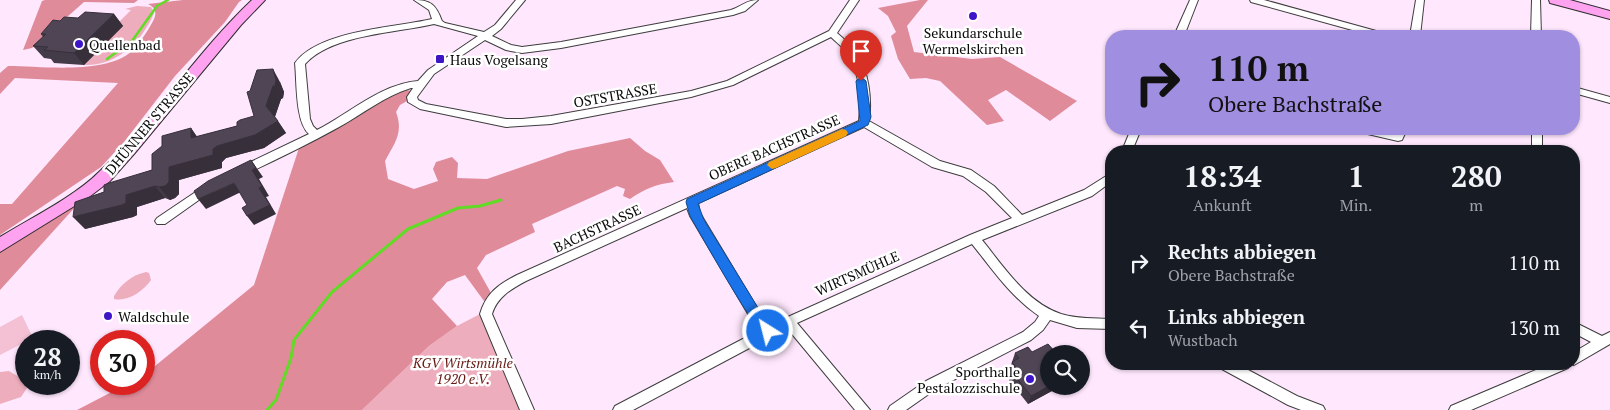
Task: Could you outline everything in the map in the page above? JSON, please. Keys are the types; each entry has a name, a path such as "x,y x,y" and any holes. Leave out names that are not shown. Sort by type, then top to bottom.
{"main road":[{"name":"DHÜNNER STRASSE","path":"0,245 83,193 110,170 236,22 259,0"},
{"path":"1555,0 1610,15"}],"street":[{"path":"418,0 434,9 438,21 442,25 477,32 514,50 539,48 733,12 742,9 754,0"},
{"path":"236,174 316,135 399,88 412,84 421,84 442,64 498,27 521,0"},
{"path":"855,0 832,33 854,56 859,71 865,107 864,123 936,164 967,173 990,189 1019,220"},
{"path":"1181,30 1194,0"},
{"path":"1254,0 1362,30"},
{"path":"1416,30 1420,0"},
{"path":"1536,0 1536,30"},
{"path":"316,135 308,128 305,119 300,63 308,52 357,36 438,21"},
{"name":"OSTSTRASSE","path":"421,84 412,97 413,102 418,105 506,123 552,120 716,88 832,33"},
{"path":"1580,92 1610,100"},
{"name":"OBERE BACHSTRASSE","path":"692,202 864,123"},
{"name":"WIRTSMÜHLE","path":"620,410 789,321 974,238 1088,193 1105,181"},
{"path":"160,221 218,182"},
{"path":"692,202 694,213 756,315 768,331"},
{"name":"BACHSTRASSE","path":"527,410 486,314 490,302 495,295 510,285 551,265 692,202"},
{"path":"974,238 1021,294 1038,309 1047,314 1075,322 1105,324"},
{"path":"895,410 930,385 1027,336 1047,314"},
{"path":"789,321 794,330 863,410"},
{"path":"1580,329 1606,340"},
{"path":"1580,355 1606,340"},
{"path":"1237,370 1293,401 1318,410"},
{"path":"1456,410 1549,370"}],"green space":[{"path":"137,6 151,7 154,13 143,34 117,57 96,64 84,65 122,26 116,25 131,10 125,9"},
{"path":"149,273 151,280 144,288 135,295 125,299 114,299 114,296 127,281 136,275"},
{"name":"KGV Wirtsmühle 1920 e.V.","path":"480,314 523,410 362,410 429,346 457,326"},
{"path":"9,371 15,375 15,395 22,395 21,397 0,404 0,372"}],"shaded area":[{"path":"138,0 134,3 84,2 32,48 23,50 42,1"},
{"path":"183,0 242,0 225,22 175,76 124,142 101,167 0,235 0,204 12,204 118,83 15,78 0,94 0,73 8,66 73,68 120,59 135,48 154,20 155,10 148,4"},
{"path":"928,0 907,26 914,52 972,59 1000,57 1077,101 1050,121 1006,90 988,100 1004,121 987,125 940,81 926,78 910,79 898,59 891,36 896,32 888,16 878,8"},
{"path":"404,89 411,91 407,101 400,105 396,112 399,126 397,138 385,161 388,179 414,189 438,181 433,169 436,162 452,157 458,163 457,178 487,179 568,151 630,138 645,151 660,160 674,182 640,192 630,199 623,196 625,189 617,186 532,224 535,232 486,255 477,268 491,293 484,301 465,275 447,282 432,299 457,326 429,346 362,410 77,410 106,395 155,395 155,366 254,285 299,148"},
{"path":"87,194 0,290 0,250"},
{"path":"22,315 29,330 15,330 15,347 0,355 0,327"}],"building":[{"path":"85,12 114,14 74,53 44,50 48,47 33,46 46,34 41,34 53,20 60,21 64,17 78,18"},
{"path":"273,69 276,80 275,86 273,86 266,106 278,121 255,135 217,146 213,149 213,155 169,167 169,182 165,186 155,186 126,195 126,203 122,205 73,217 75,202 104,192 104,185 152,170 152,154 162,146 162,136 191,128 191,138 237,126 237,122 240,120 254,116 247,92 250,91 257,70"},
{"path":"251,160 256,168 252,170 262,186 259,188 270,205 247,216 242,208 247,205 234,183 198,199 194,191 208,181"},
{"path":"1028,347 1032,352 1040,348 1040,391 1031,396 1012,372 1017,369 1012,362 1019,358 1015,353"}],"waterway":[{"path":"107,59 132,41 157,6 168,0"},
{"path":"267,410 276,400 291,358 294,340 332,292 408,229 458,208 480,206 501,200"}],"slow traffic":[{"path":"772,165 842,133"}],"place":[{"name":"Sekundarschule Wermelskirchen","path":"973,16"},
{"name":"Quellenbad","path":"79,44"},
{"name":"Haus Vogelsang","path":"440,59"},
{"name":"Waldschule","path":"108,316"},
{"name":"Sporthalle Pestalozzischule","path":"1030,379"}],"route":[{"path":"768,331 756,315 694,213 692,202 864,123 866,117 861,81"}]}
